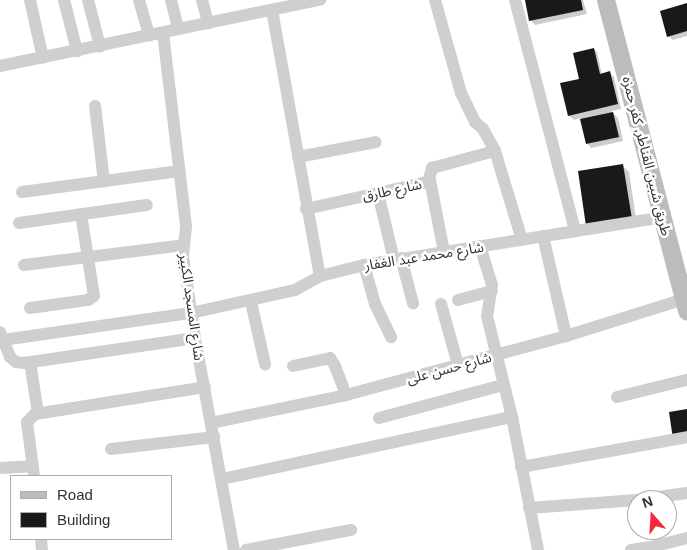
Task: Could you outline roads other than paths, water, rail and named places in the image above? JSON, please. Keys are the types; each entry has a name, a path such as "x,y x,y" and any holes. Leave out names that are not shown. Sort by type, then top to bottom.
{"main road":[{"name":"طريق شبين القناطر, كفر حمزه","path":"606,0 663,217 682,275 685,305"}],"street":[{"path":"30,0 43,58"},
{"path":"64,0 77,50"},
{"path":"88,0 100,46"},
{"path":"139,0 149,36"},
{"path":"170,0 178,30"},
{"path":"202,0 208,23"},
{"path":"0,66 320,0"},
{"path":"435,0 461,93 476,122 483,129 495,151 522,240"},
{"path":"515,0 575,231"},
{"path":"272,10 306,209 320,276"},
{"name":"شارع المسجد الكبير","path":"163,33 186,227 183,256 194,338 205,387 234,550"},
{"path":"95,106 104,181"},
{"path":"298,157 376,142"},
{"name":"شارع طارق","path":"306,209 430,180 429,172 432,168 495,151"},
{"path":"22,192 180,171"},
{"path":"430,180 444,252"},
{"path":"378,193 413,303"},
{"path":"19,223 146,205"},
{"path":"30,308 92,299 94,293 80,214"},
{"name":"شارع محمد عبد الغفار","path":"1,336 192,313 251,302 295,290 320,276 364,265 663,217"},
{"path":"543,236 566,336"},
{"path":"24,265 184,245"},
{"path":"480,246 492,291 487,304 487,316 512,418 538,550"},
{"path":"364,265 375,304 391,336"},
{"path":"458,300 492,291"},
{"path":"251,302 266,364"},
{"path":"441,304 458,365"},
{"name":"شارع حسن على","path":"211,423 346,396 685,305"},
{"path":"1,336 10,358 16,362 30,362 194,338"},
{"path":"293,366 330,358 335,366 346,396"},
{"path":"30,362 38,413"},
{"path":"617,397 687,380"},
{"path":"379,418 504,385"},
{"path":"0,468 33,471 27,422 30,417 38,413 205,387"},
{"path":"222,479 512,418"},
{"path":"112,449 214,437"},
{"path":"521,467 687,437"},
{"path":"529,508 627,501"},
{"path":"246,550 351,530"},
{"path":"630,550 651,548 687,538"}]}
